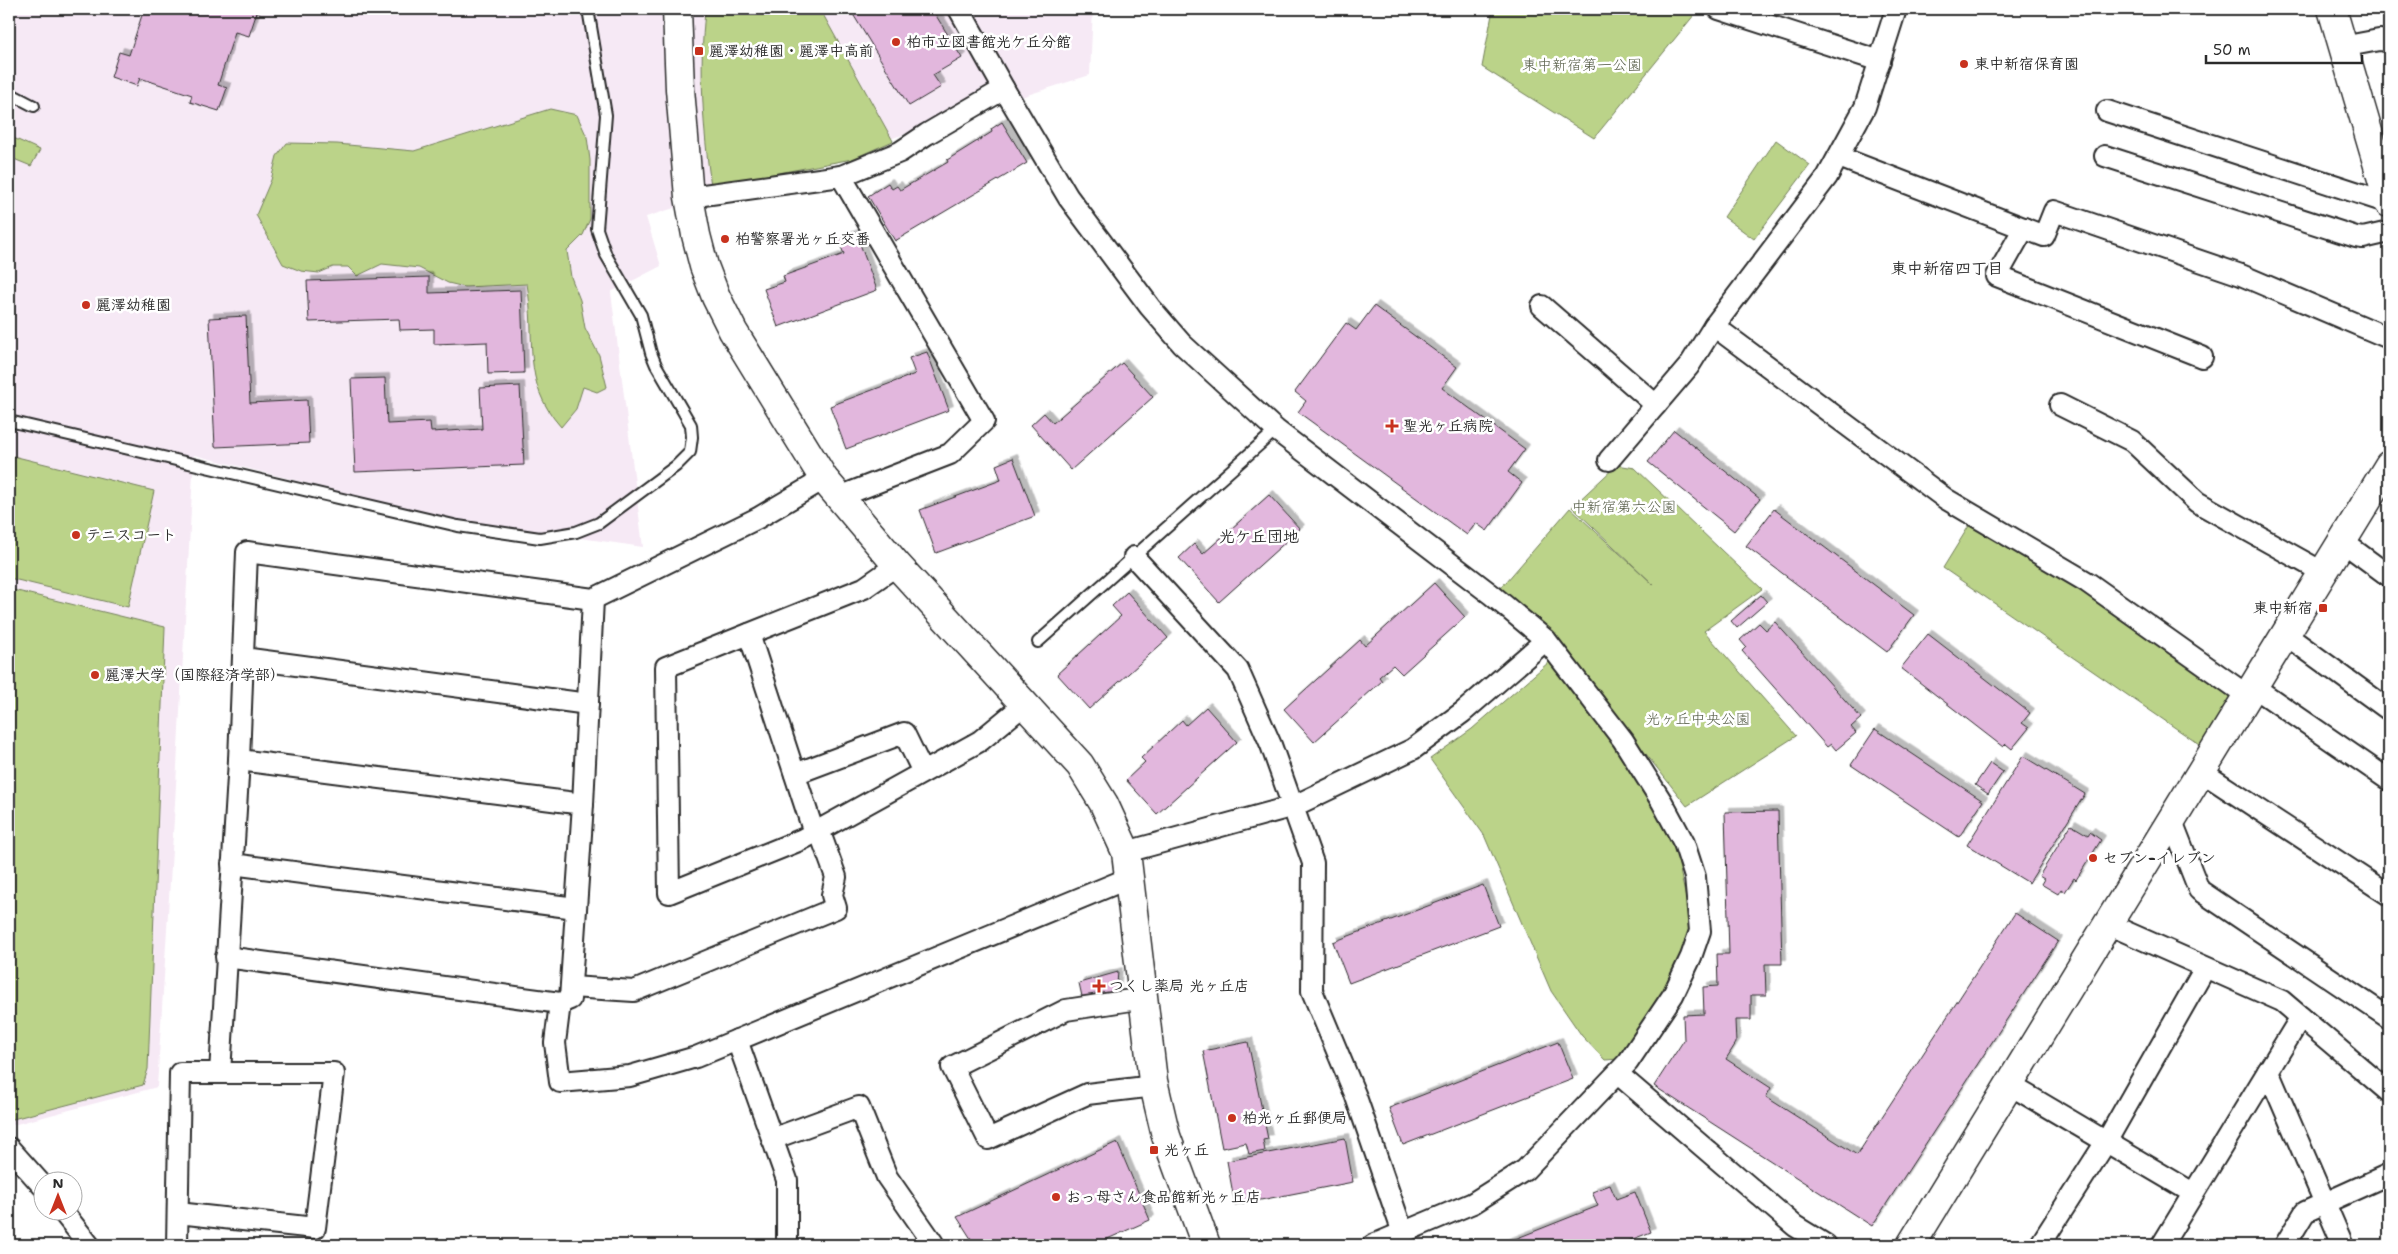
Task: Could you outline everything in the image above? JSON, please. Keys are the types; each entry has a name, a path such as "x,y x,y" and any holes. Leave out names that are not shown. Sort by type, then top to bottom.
{"street":[{"path":"677,9 680,89 689,197 704,266 716,297 738,338 831,488 897,565 1080,765 1104,804 1126,852 1154,1086 1166,1136 1206,1245"},
{"path":"959,9 1068,197 1150,307 1182,344 1276,430 1492,595 1546,640 1623,740 1653,786 1684,843 1695,877 1700,931 1691,957 1673,995 1628,1062 1525,1170 1473,1203 1373,1245"},
{"path":"1719,9 1880,60"},
{"path":"1609,460 1689,366 1714,326 1827,177 1865,107 1896,9"},
{"path":"2106,111 2389,203 2382,155 2342,47 2332,9"},
{"path":"2342,47 2379,40 2389,41"},
{"path":"689,197 841,176 900,152 1004,89"},
{"path":"2104,156 2356,237 2363,238 2389,232"},
{"path":"1839,157 2044,236 2054,211 2241,275 2389,338"},
{"path":"220,1073 239,760 247,552 594,599 758,518 831,488 950,454 984,421 841,176"},
{"path":"2024,228 1997,276 2202,357"},
{"path":"1542,306 1656,405"},
{"path":"1714,326 1946,499 2087,582 2251,692 2389,780"},
{"path":"2060,405 2132,441 2197,502 2324,573"},
{"path":"1915,1244 2389,465"},
{"path":"2343,542 2389,576"},
{"path":"1134,557 1238,670 1271,745 1313,863 1312,991 1355,1094 1403,1233"},
{"path":"897,565 864,588 666,667 669,893 816,831 980,741 1025,704"},
{"path":"594,599 576,908 565,995 555,1043 560,1082 630,1076 696,1057 1129,878"},
{"path":"226,957 565,995 634,991 836,908 832,896 836,877 816,831 795,774 749,634"},
{"path":"2286,636 2389,710"},
{"path":"1126,852 1294,806 1414,749 1463,712 1546,640"},
{"path":"243,658 588,704"},
{"path":"795,774 904,733 923,772"},
{"path":"239,760 583,804"},
{"path":"2202,772 2389,895"},
{"path":"2172,821 2199,890 2389,1018"},
{"path":"232,864 576,908"},
{"path":"2108,924 2282,1001 2389,1092"},
{"path":"2040,1245 2106,1142 2205,968"},
{"path":"1144,998 1066,1010 952,1067 988,1139 1087,1094 1154,1086"},
{"path":"2162,1245 2301,1017"},
{"path":"738,1040 786,1180 786,1245"},
{"path":"2268,1071 2342,1245"},
{"path":"177,1245 180,1073 334,1073 315,1228 178,1213"},
{"path":"1618,1074 1795,1226 1826,1245"},
{"path":"2010,1085 2193,1193"},
{"path":"772,1139 859,1108 887,1177 933,1242 930,1245"},
{"path":"9,1148 32,1174"},
{"path":"2285,1245 2305,1212 2389,1174"},
{"path":"71,1222 88,1245"}],"lane":[{"path":"9,422 458,526 540,538 576,532 599,523 676,466 690,452 692,437 691,425 651,353 641,315 606,255 597,229 606,115 588,9"},
{"path":"9,93 34,106"},
{"path":"1038,642 1276,430"}],"shaded area":[{"name":"麗澤大学（国際経済学部）","path":"9,9 1093,9 1090,75 646,217 661,266 611,292 643,547 454,520 194,455 157,1087 9,1126"}],"green space":[{"path":"712,9 820,9 893,141 852,159 711,186 704,121 702,55 705,12"},
{"name":"東中新宿第一公園","path":"1493,9 1699,9 1594,138 1482,67"},
{"path":"550,109 577,115 587,137 590,160 590,219 583,235 567,251 571,277 580,300 585,328 599,355 607,387 597,392 583,387 576,409 561,427 548,410 535,376 532,359 530,304 527,284 465,287 448,283 419,268 382,264 357,276 348,267 333,267 319,273 301,271 283,264 256,215 271,180 277,156 287,143 337,144 414,151"},
{"path":"9,136 40,150 31,166 9,157"},
{"path":"1776,140 1810,165 1754,239 1724,217"},
{"name":"テニスコート","path":"9,455 154,491 128,607 9,578"},
{"name":"光ヶ丘中央公園","path":"1617,465 1635,468 1762,589 1704,631 1796,736 1687,806 1564,650 1500,589 1570,508 1654,585 1572,507"},
{"path":"1972,521 2085,588 2228,690 2230,697 2203,747 1943,568"},
{"path":"9,589 165,627 148,1069 143,1085 9,1120"},
{"path":"1549,662 1599,723 1660,816 1675,847 1688,908 1689,930 1681,956 1665,990 1619,1059 1605,1060 1582,1036 1551,991 1484,835 1430,759 1472,729"}],"building":[{"path":"144,9 258,9 249,36 235,32 218,85 227,88 219,111 190,102 192,95 140,78 137,86 111,77 119,52 129,55"},
{"path":"310,9 455,9 455,10 310,11"},
{"path":"855,9 932,9 962,58 933,75 941,87 909,106 851,11"},
{"path":"1002,122 1027,163 895,241 868,196 888,183 892,189 897,186 900,190 948,162 947,160 992,132 991,129"},
{"path":"856,233 877,290 778,327 764,289 785,282 783,276 844,254 838,240"},
{"path":"429,277 429,293 521,290 524,373 488,374 487,342 434,344 434,329 400,330 399,319 309,322 307,281"},
{"name":"聖光ヶ丘病院","path":"1374,306 1457,367 1442,388 1525,449 1508,472 1522,483 1487,531 1476,523 1467,535 1298,412 1306,401 1295,392 1346,323 1356,330"},
{"path":"246,316 250,403 307,400 309,443 215,447 209,318"},
{"path":"927,352 949,410 846,449 830,406 915,374 909,358"},
{"path":"1122,363 1153,397 1071,470 1031,425 1044,413 1053,423"},
{"path":"385,378 387,424 430,422 431,432 482,429 480,388 520,386 524,465 355,472 351,379"},
{"path":"1674,430 1760,499 1734,531 1648,462"},
{"path":"1013,458 1035,516 936,553 920,510 1001,480 996,465"},
{"path":"1269,495 1300,529 1219,602 1179,558 1194,544 1203,554"},
{"path":"1774,509 1914,615 1887,652 1746,546"},
{"path":"1434,583 1465,617 1402,674 1393,665 1379,677 1382,681 1314,742 1284,709 1360,640 1365,646"},
{"path":"1127,592 1168,638 1089,709 1057,674 1121,616 1112,606"},
{"path":"1761,595 1767,602 1737,628 1731,621"},
{"path":"1775,622 1861,718 1851,727 1856,733 1836,750 1831,744 1827,747 1742,651 1746,647 1740,640 1759,623 1766,630"},
{"path":"1928,634 2030,713 2022,723 2029,728 2012,749 2006,744 2003,747 1901,668"},
{"path":"1206,707 1237,742 1157,814 1126,780 1145,762 1141,758 1182,720 1186,725"},
{"path":"1875,729 1983,801 1959,837 1851,765"},
{"path":"2023,756 2085,794 2029,883 1967,845"},
{"path":"1990,763 2003,772 1988,794 1975,785"},
{"path":"1778,811 1782,964 1765,964 1766,995 1751,995 1751,1020 1735,1020 1736,1043 1726,1059 1771,1088 1766,1097 1857,1155 2015,913 2058,941 1872,1226 1654,1086 1684,1040 1683,1015 1704,1014 1703,987 1718,986 1717,954 1729,954 1725,812"},
{"path":"2071,825 2088,835 2090,832 2101,840 2076,880 2074,878 2065,892 2061,889 2058,894 2041,884 2044,879 2039,876"},
{"path":"1483,885 1499,926 1349,983 1333,942"},
{"name":"つくし薬局 光ヶ丘店","path":"1118,972 1116,995 1083,1001 1079,983"},
{"path":"1248,1042 1268,1139 1263,1140 1265,1151 1249,1154 1246,1143 1222,1148 1203,1051"},
{"path":"1558,1042 1573,1079 1403,1145 1389,1108"},
{"path":"1345,1138 1353,1182 1235,1205 1227,1161"},
{"path":"1117,1142 1150,1220 1094,1245 975,1245 957,1217"},
{"path":"1610,1185 1616,1199 1635,1192 1651,1232 1618,1245 1500,1245 1598,1206 1592,1192"}],"place":[{"name":"柏市立図書館光ケ丘分館","path":"896,42"},
{"name":"麗澤幼稚園・麗澤中高前","path":"699,51"},
{"name":"東中新宿保育園","path":"1964,64"},
{"name":"柏警察署光ヶ丘交番","path":"725,239"},
{"name":"麗澤幼稚園","path":"86,305"},
{"name":"聖光ヶ丘病院","path":"1392,426"},
{"name":"テニスコート","path":"76,535"},
{"name":"東中新宿","path":"2323,608"},
{"name":"麗澤大学（国際経済学部）","path":"95,675"},
{"name":"セブン-イレブン","path":"2093,858"},
{"name":"つくし薬局 光ヶ丘店","path":"1099,986"},
{"name":"柏光ヶ丘郵便局","path":"1232,1118"},
{"name":"光ヶ丘","path":"1154,1150"},
{"name":"おっ母さん食品館新光ヶ丘店","path":"1056,1197"}],"district":[{"name":"東中新宿四丁目","path":"1947,268"},
{"name":"光ケ丘団地","path":"1259,536"}],"park label":[{"name":"中新宿第六公園","path":"1624,507"}]}
